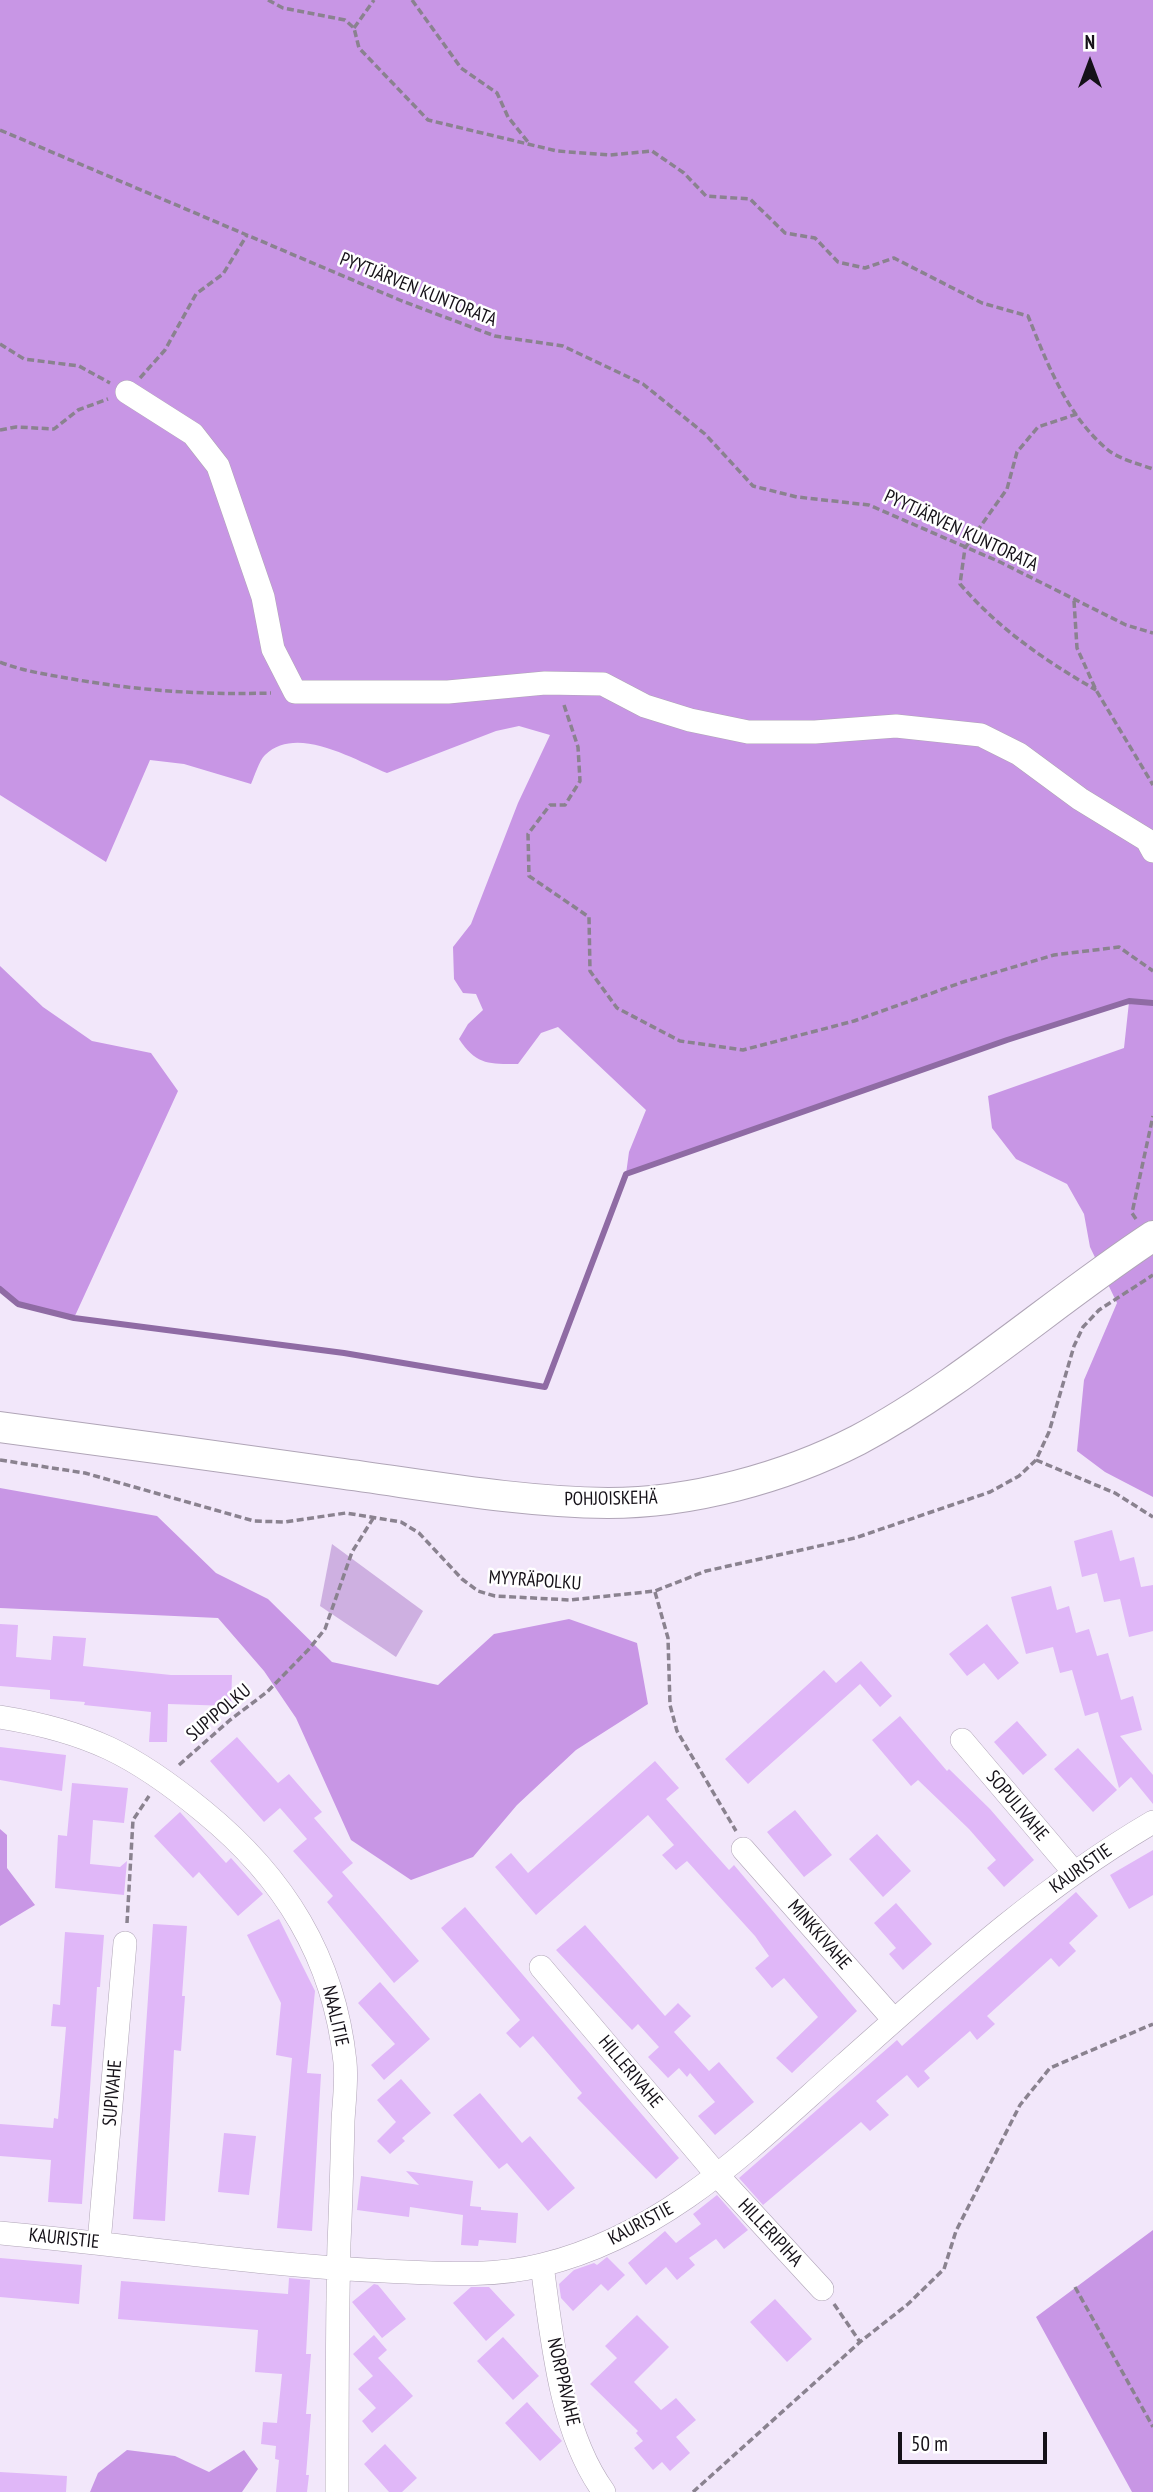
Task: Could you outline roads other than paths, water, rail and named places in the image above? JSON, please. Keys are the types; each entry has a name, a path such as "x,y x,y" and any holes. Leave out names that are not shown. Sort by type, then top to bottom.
{"main road":[{"name":"POHJOISKEHÄ","path":"0,1427 499,1496 611,1503 662,1499 722,1488 787,1470 856,1440 917,1405 1151,1237"}],"street":[{"path":"127,392 193,434 218,466 263,597 273,649 295,692 448,692 558,682 603,684 645,706 690,720 748,732 815,732 896,726 981,735 1019,754 1080,799 1147,840 1153,851"},
{"name":"NAALITIE","path":"0,1717 54,1725 114,1749 164,1779 225,1828 273,1878 314,1942 335,2001 345,2064 338,2269 337,2492"},
{"name":"SOPULIVAHE","path":"962,1740 1073,1871"},
{"name":"KAURISTIE","path":"0,2233 338,2269 448,2274 504,2271 542,2265 621,2239 664,2215 718,2176 894,2020 1073,1871 1153,1822"},
{"name":"MINKKIVAHE","path":"743,1849 894,2020"},
{"name":"SUPIVAHE","path":"99,2243 125,1943"},
{"name":"HILLERIVAHE","path":"541,1967 718,2176"},
{"name":"HILLERIPIHA","path":"718,2176 822,2289"},
{"name":"NORPPAVAHE","path":"542,2265 555,2354 576,2438 589,2471 604,2492"}],"waterway":[{"path":"0,1289 18,1304 74,1318 344,1353 545,1387 626,1174 1007,1040 1129,1001 1153,1003"}]}
